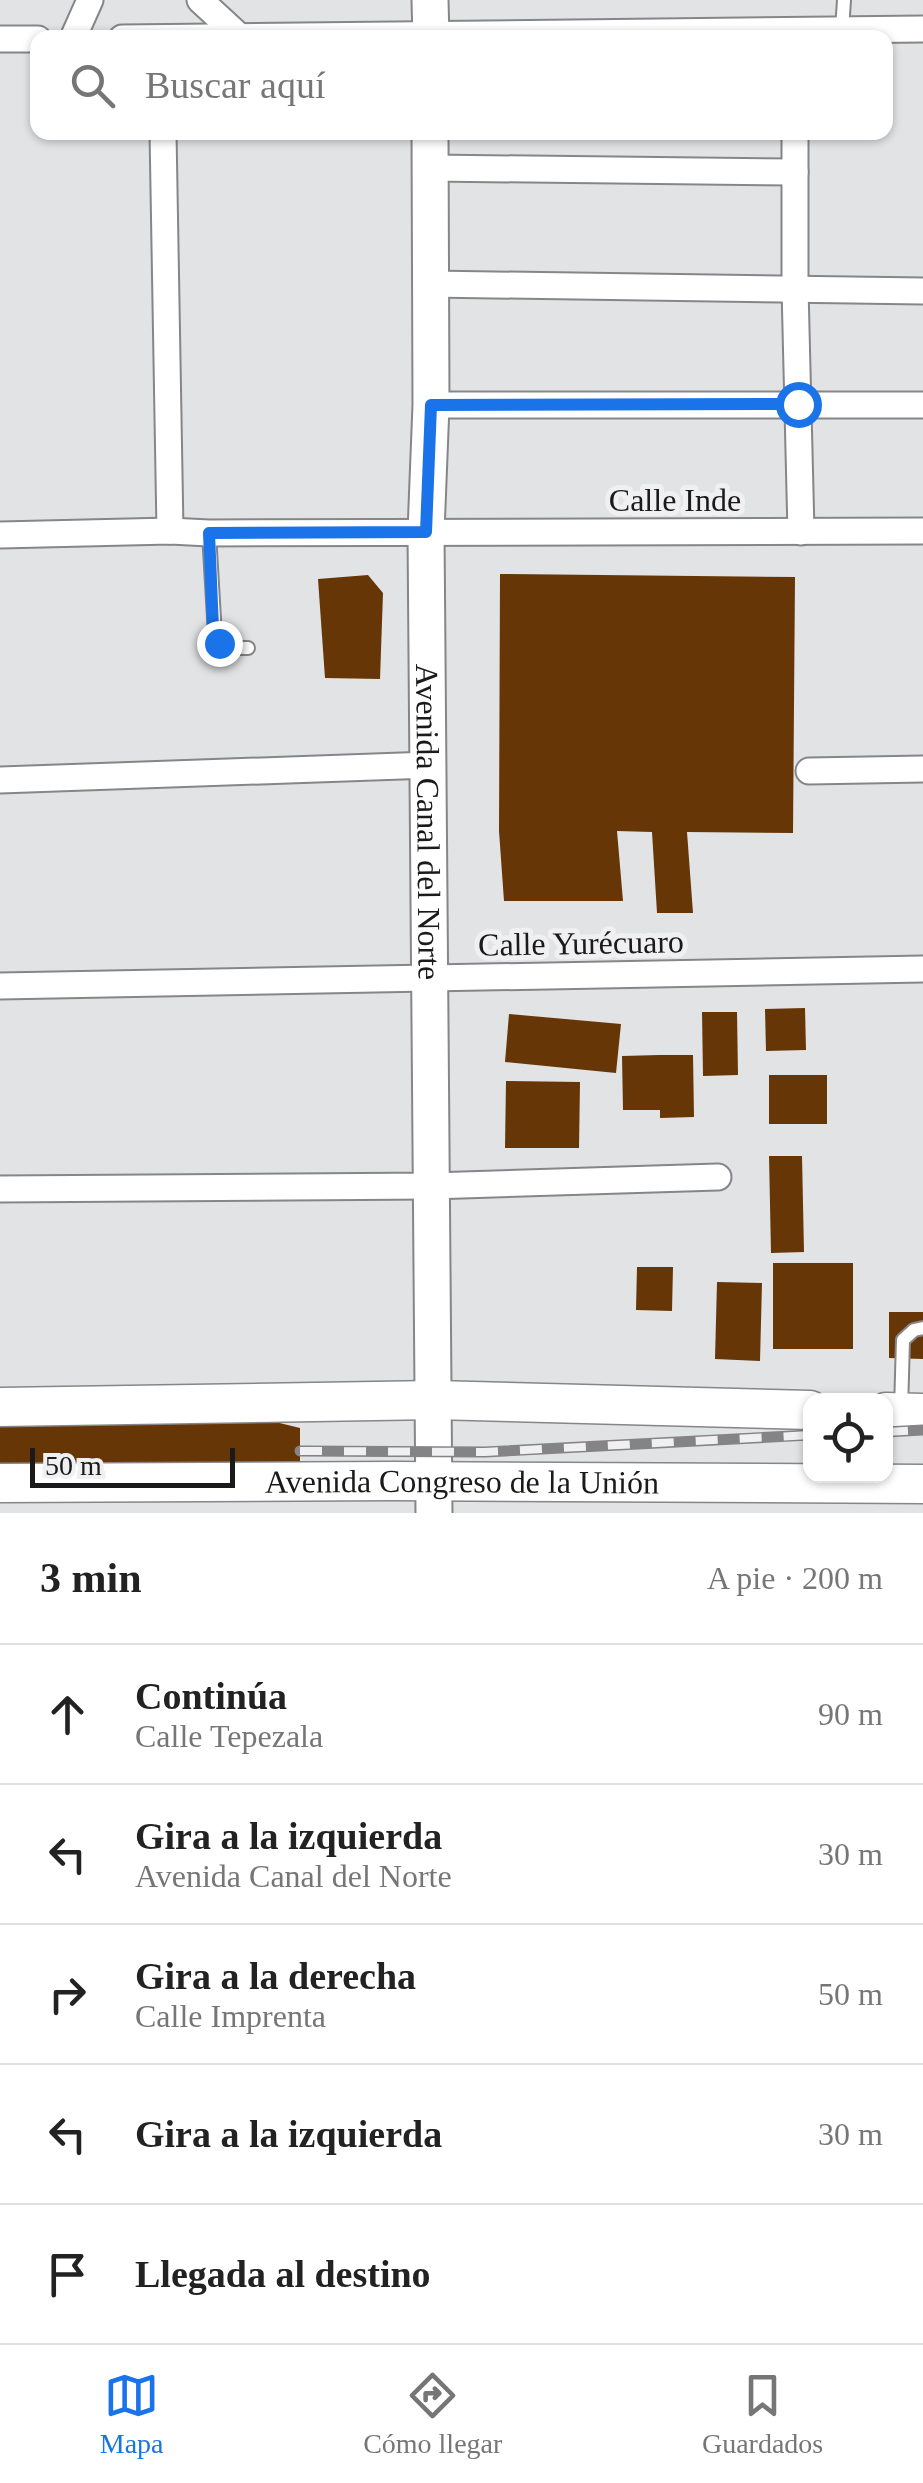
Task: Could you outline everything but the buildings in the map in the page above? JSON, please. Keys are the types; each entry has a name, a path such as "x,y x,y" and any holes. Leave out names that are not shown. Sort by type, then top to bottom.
{"main road":[{"name":"Avenida Canal del Norte","path":"430,150 431,405 426,532 434,1497"},
{"path":"0,1407 435,1400 803,1410"},
{"name":"Avenida Congreso de la Unión","path":"0,1483 434,1497 923,1484"}],"street":[{"path":"77,30 90,0"},
{"path":"200,0 232,30"},
{"path":"342,30 430,24 650,30"},
{"path":"842,30 923,30"},
{"path":"0,39 30,39"},
{"path":"164,140 170,531"},
{"path":"796,140 801,532"},
{"path":"430,150 795,172"},
{"path":"430,284 923,291"},
{"path":"431,405 923,405"},
{"name":"Calle Inde","path":"0,535 170,531 923,531"},
{"path":"0,780 430,765"},
{"path":"810,771 923,769"},
{"name":"Calle Yurécuaro","path":"0,986 923,969"},
{"path":"0,1189 431,1186 718,1178"}],"lane":[{"path":"842,30 844,0"},
{"path":"209,533 215,636 226,647 248,648"},
{"path":"903,1412 903,1340 923,1328"}],"railway":[{"path":"893,1432 923,1430"},
{"path":"300,1451 485,1452 803,1435"}],"route":[{"path":"219,643 213,629 209,533 426,532 431,405 798,404"}]}
